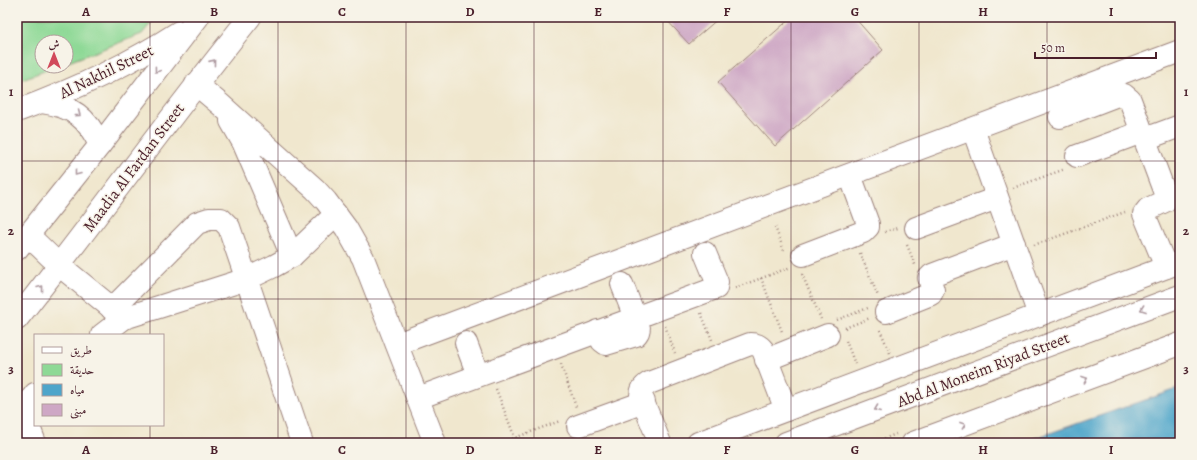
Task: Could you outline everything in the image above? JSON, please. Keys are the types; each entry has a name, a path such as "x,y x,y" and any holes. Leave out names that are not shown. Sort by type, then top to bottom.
{"main road":[{"name":"Maadia Al Fardan Street","path":"17,319 196,84 250,17"},
{"path":"118,313 59,265 23,242 195,21"},
{"name":"Al Nakhil Street","path":"17,111 42,102 119,67 156,47 195,21"},
{"path":"397,344 1180,52"},
{"path":"196,84 315,189 346,228 363,258 435,443"},
{"path":"698,443 1173,265 1145,218 1145,211 1162,203 1166,199 1130,100 1124,95 1117,95 1060,117"},
{"path":"42,102 57,104 78,114 93,131 100,145"},
{"path":"221,105 243,142 292,256"},
{"path":"1077,156 1180,126"},
{"path":"973,129 1039,315"},
{"path":"794,261 863,232 868,227 850,175"},
{"path":"916,228 998,198"},
{"path":"118,313 247,280 292,256 336,214"},
{"path":"103,334 118,313 197,223 209,219 221,219 229,227 302,443"},
{"path":"881,310 931,294 933,290 930,278 932,275 1015,248"},
{"path":"418,398 716,288 718,284 705,253"},
{"path":"622,284 635,318"},
{"name":"Abd Al Moneim Riyad Street","path":"786,443 1180,296"},
{"path":"764,355 832,327"},
{"path":"466,343 484,373"},
{"path":"660,443 641,397 641,391 644,386 648,383 750,344 760,346 786,410"},
{"path":"913,443 1180,344"},
{"path":"34,395 26,419 35,443"},
{"path":"579,420 644,402"}],"path":[{"path":"1015,248 1132,210 1145,211"},
{"path":"775,227 862,381"},
{"path":"859,250 881,310 896,368"},
{"path":"761,278 785,341 764,355"},
{"path":"695,295 718,356"},
{"path":"832,327 870,307 881,310"},
{"path":"658,309 682,370"},
{"path":"832,327 881,310"},
{"path":"555,347 579,420"},
{"path":"484,373 515,438"}],"green space":[{"path":"17,17 156,17 142,34 74,60 74,34 34,34 34,74 36,74 17,81"}],"water":[{"path":"1180,388 1180,443 1021,443"}],"building":[{"path":"664,17 720,17 689,44"},
{"path":"792,17 854,17 883,50 775,146 718,82"}]}
